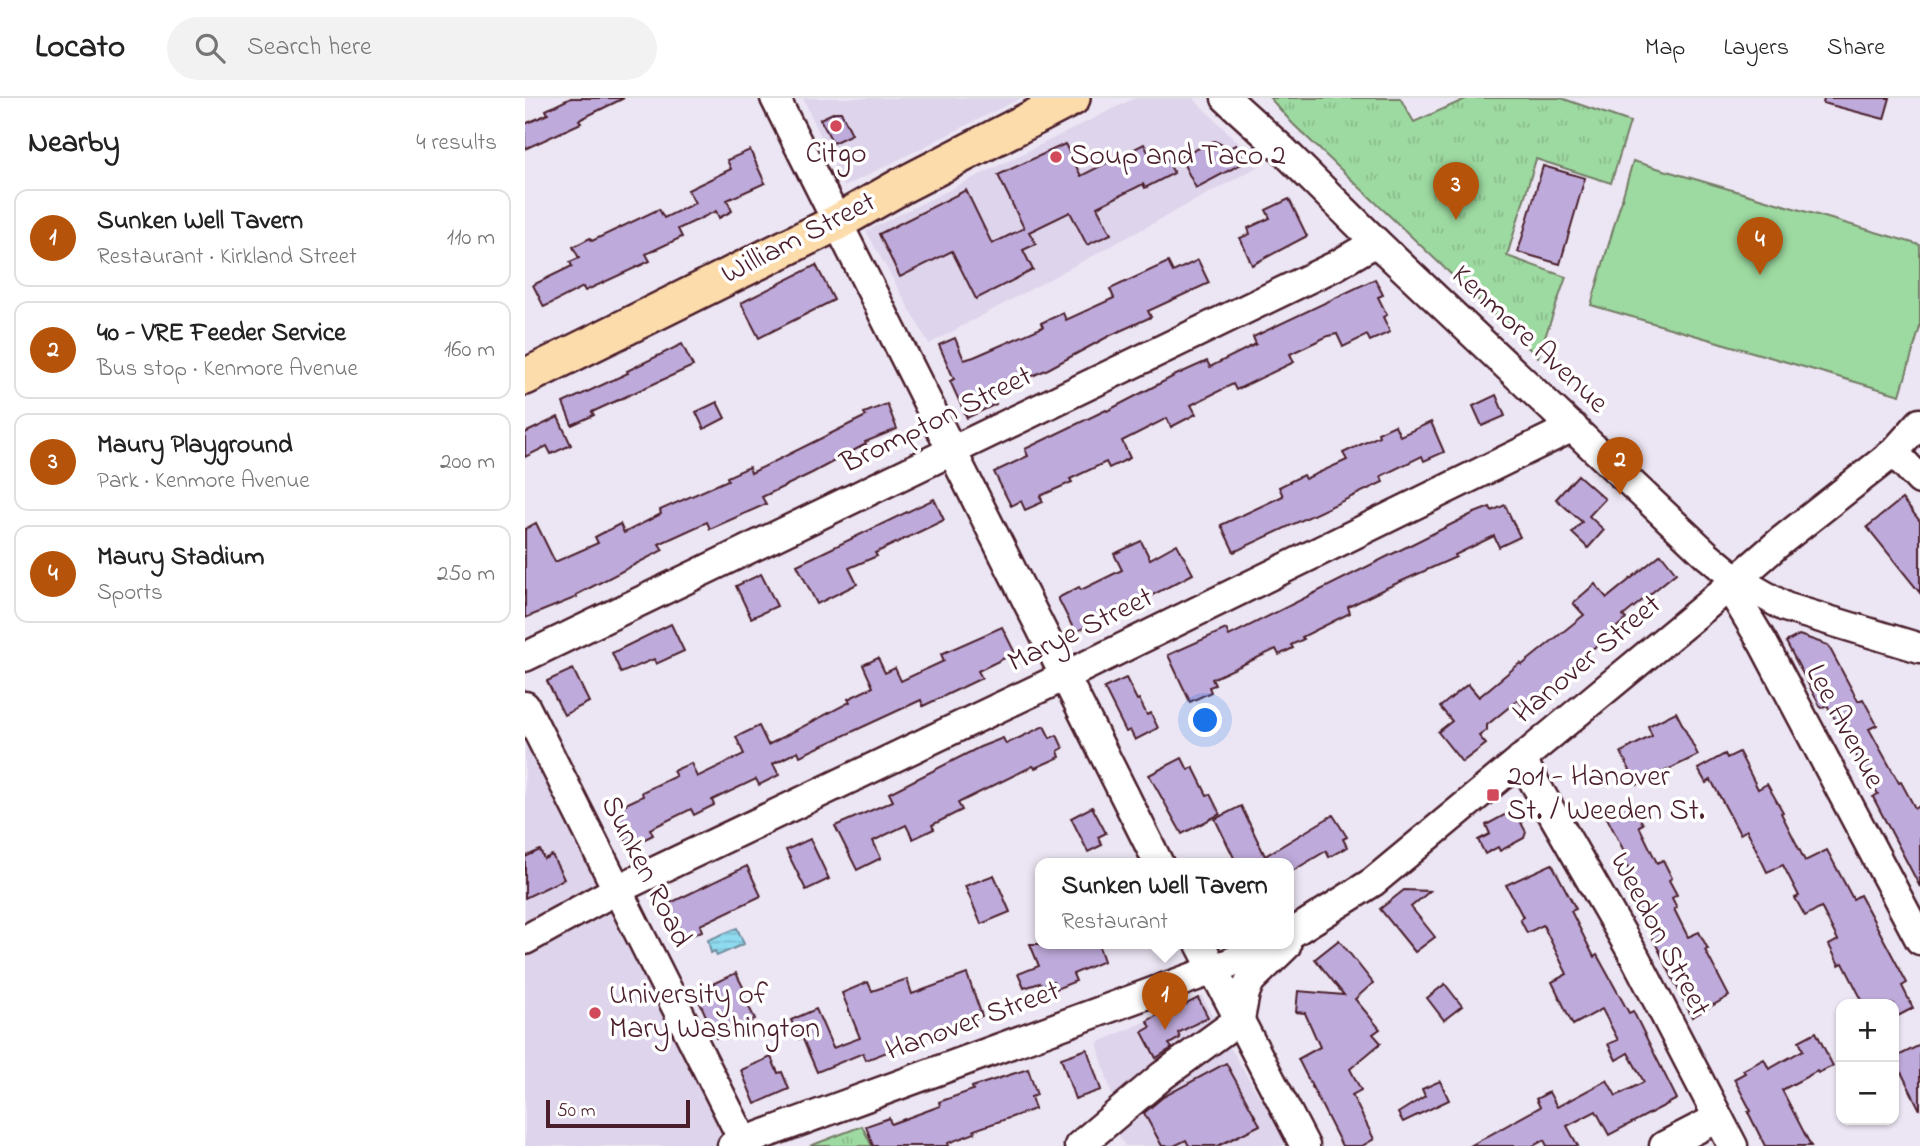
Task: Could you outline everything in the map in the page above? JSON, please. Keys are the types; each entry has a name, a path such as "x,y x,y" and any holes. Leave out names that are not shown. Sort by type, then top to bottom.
{"main road":[{"name":"William Street","path":"525,377 836,223 903,185 1072,98"}],"street":[{"path":"775,98 1157,858"},
{"name":"Kenmore Avenue","path":"1226,98 1707,555 1736,579 1785,607 1920,649"},
{"path":"1248,98 1282,149"},
{"name":"Brompton Street","path":"525,657 1335,266 1376,242"},
{"name":"Hanover Street","path":"1294,935 1373,882 1781,541 1894,452 1920,423"},
{"name":"Marye Street","path":"525,940 616,890 1065,676 1573,427"},
{"path":"1894,452 1920,480"},
{"name":"Lee Avenue","path":"1736,579 1736,598 1763,643 1920,940"},
{"name":"Sunken Road","path":"525,706 738,1144"},
{"name":"Weedon Street","path":"1521,759 1635,957 1733,1146"},
{"path":"1202,949 1305,1146"},
{"name":"Hanover Street","path":"738,1144 1213,970 1262,949"},
{"name":"Hanover Street","path":"1240,1019 1250,981 1281,949"},
{"path":"1079,1146 1162,1076 1240,1019"},
{"path":"1664,1146 1718,1118"}],"shaded area":[{"path":"803,98 1021,98 844,187"},
{"path":"1135,98 1193,98 1261,165 929,344 866,231"},
{"name":"University of Mary Washington","path":"525,742 594,880 736,1146 525,1146"},
{"path":"1202,996 1214,1018 1112,1096 1097,1043"},
{"path":"1225,1039 1287,1143 1282,1146 1125,1146 1117,1132"}],"green space":[{"path":"1270,98 1400,98 1414,122 1468,98 1561,98 1630,122 1611,183 1536,159 1507,256 1566,277 1538,357 1293,124"},
{"path":"1633,161 1920,245 1920,327 1900,395 1591,305"},
{"path":"862,1126 872,1146 810,1146"}],"water":[{"path":"737,928 744,944 717,956 715,951 711,953 708,940"}],"building":[{"path":"571,98 624,98 579,120 581,123 525,149 525,124 548,114 546,110"},
{"path":"1824,98 1890,98 1884,119 1823,103"},
{"name":"Citgo","path":"841,112 852,134 833,143 820,119"},
{"path":"1214,141 1229,148 1236,145 1245,162 1196,188 1180,157"},
{"path":"1065,144 1081,176 1144,144 1150,156 1162,150 1174,173 1145,188 1143,184 1097,207 1111,234 1087,245 1070,212 1029,232 1036,244 1023,250 1033,270 976,299 952,251 900,277 879,234 966,190 992,244 1024,228 998,175"},
{"path":"750,150 765,183 727,200 732,211 719,218 716,211 678,229 682,237 646,254 650,261 585,291 583,287 544,307 533,285 572,266 570,262 579,258 573,247 590,238 592,241 659,209 664,218 695,203 688,190 731,169 727,160"},
{"path":"1543,166 1585,178 1560,264 1518,252"},
{"path":"1289,199 1307,236 1252,265 1240,238 1250,234 1248,228 1270,218 1266,210"},
{"path":"1198,260 1209,283 1148,311 1151,317 1048,369 991,394 996,404 967,418 950,381 954,379 939,345 955,338 964,360 974,357 1043,327 1041,323 1063,313 1066,320 1114,298 1110,289 1168,262 1173,272"},
{"path":"816,265 834,300 759,338 741,303"},
{"path":"1375,279 1383,295 1378,297 1387,315 1383,317 1390,332 1370,341 1367,335 1343,347 1337,334 1328,336 1290,354 1294,362 1236,390 1233,384 1191,405 1196,414 1171,427 1167,418 1122,441 1130,458 1109,468 1106,462 1070,479 1072,482 1040,496 1043,502 1025,510 1021,501 1011,506 994,472 1028,456 1025,449 1207,361 1210,367 1256,344 1253,337"},
{"path":"682,344 693,366 592,412 594,415 572,425 563,403"},
{"path":"1496,395 1505,416 1482,426 1473,406"},
{"path":"717,402 725,418 704,429 696,412"},
{"path":"887,404 897,429 865,442 866,444 812,473 762,497 766,504 710,529 707,522 659,544 663,550 576,595 577,597 525,618 525,529 536,523 555,562 598,543 595,537 620,524 624,533 661,514 660,510 728,480 727,477 749,467 751,473 866,416 864,413"},
{"path":"558,417 571,445 551,454 547,446 525,457 525,433"},
{"path":"1431,422 1444,452 1424,461 1422,456 1381,476 1383,482 1234,552 1221,525 1283,496 1279,487 1303,475 1305,479 1347,460 1343,453 1379,436 1378,433 1395,425 1400,436"},
{"path":"1578,475 1605,499 1589,516 1604,530 1588,548 1572,533 1582,522 1556,499"},
{"path":"934,499 944,520 849,568 857,584 817,604 797,565"},
{"path":"1902,499 1920,521 1920,593 1867,527"},
{"path":"1505,505 1520,537 1499,547 1494,536 1455,555 1456,557 1348,607 1350,613 1302,637 1304,639 1291,645 1293,648 1279,655 1276,649 1212,679 1215,685 1209,687 1211,692 1190,702 1168,655 1226,629 1229,636 1472,514 1490,507 1492,511"},
{"path":"1141,541 1150,559 1177,544 1193,574 1141,601 1139,598 1096,619 1097,622 1075,632 1058,598 1122,570 1114,554"},
{"path":"1661,554 1676,573 1623,616 1626,619 1565,677 1525,709 1518,700 1487,725 1487,730 1479,736 1486,744 1462,762 1438,732 1452,721 1440,707 1468,684 1479,697 1584,615 1573,603 1595,584 1607,598"},
{"path":"761,574 777,606 751,618 736,586"},
{"path":"671,624 684,651 656,664 654,659 621,673 612,653"},
{"path":"1002,627 1015,653 978,671 982,678 923,706 921,700 800,756 798,751 773,764 779,775 759,785 756,779 712,800 714,805 694,815 691,809 650,829 653,835 629,847 611,811 676,776 673,771 691,763 697,777 744,754 736,737 759,726 768,745 850,702 848,699 873,687 863,665 878,658 885,673 895,668 901,681 944,661 941,654"},
{"path":"1799,635 1828,645 1858,701 1863,699 1877,725 1869,729 1899,783 1901,782 1915,808 1920,806 1920,887 1873,797 1878,794 1827,705 1821,708 1786,642"},
{"path":"573,669 589,702 564,715 547,681"},
{"path":"1126,678 1137,700 1139,699 1147,715 1151,713 1158,728 1135,740 1130,730 1126,732 1104,688"},
{"path":"1676,712 1698,755 1637,785 1621,752 1652,736 1648,726"},
{"path":"1044,726 1050,738 1057,735 1063,748 1058,751 1060,757 1035,768 1033,766 958,803 962,810 932,825 934,829 913,839 906,825 873,841 881,858 857,870 835,826 893,801 889,793 980,747 1003,738 1006,744"},
{"path":"1739,752 1758,789 1767,784 1805,861 1827,850 1853,899 1860,895 1907,983 1902,986 1913,1008 1899,1015 1899,999 1861,999 1843,963 1839,965 1829,945 1838,940 1821,907 1805,916 1795,898 1799,896 1783,865 1767,872 1747,830 1740,834 1711,780 1706,783 1698,769 1725,754 1727,758"},
{"path":"1182,758 1188,770 1193,767 1220,814 1182,834 1149,775"},
{"path":"1630,800 1643,824 1639,826 1657,863 1663,860 1672,878 1669,880 1677,895 1672,898 1677,908 1674,909 1688,937 1699,932 1708,949 1705,950 1729,996 1692,1017 1624,880 1632,876 1622,857 1626,855 1605,814"},
{"path":"1241,806 1265,856 1333,815 1347,837 1343,839 1347,847 1329,857 1326,851 1294,870 1294,858 1234,858 1215,819"},
{"path":"1092,807 1106,833 1098,837 1102,845 1088,852 1071,818"},
{"path":"1508,813 1518,817 1526,832 1524,838 1500,851 1498,847 1485,854 1478,840 1490,834 1486,825"},
{"path":"810,839 829,879 806,890 786,850"},
{"path":"540,850 544,859 552,855 564,879 525,898 525,857"},
{"path":"1552,864 1576,909 1571,911 1594,957 1597,955 1629,1013 1633,1011 1677,1099 1609,1135 1596,1111 1567,1126 1578,1146 1547,1146 1544,1140 1533,1146 1470,1146 1540,1107 1536,1099 1549,1092 1557,1107 1607,1080 1616,1096 1644,1082 1628,1053 1616,1060 1608,1044 1618,1040 1602,1009 1573,1025 1552,982 1567,974 1543,925 1527,933 1520,919 1523,917 1506,885"},
{"path":"747,866 761,896 700,925 702,931 684,939 668,904"},
{"path":"994,875 1010,912 981,924 965,886"},
{"path":"1404,890 1430,891 1411,907 1435,937 1415,952 1380,909"},
{"path":"1339,940 1373,983 1355,999 1380,1029 1373,1034 1381,1043 1350,1069 1361,1090 1352,1095 1374,1139 1362,1146 1342,1146 1298,1059 1320,1047 1305,1013 1296,1012 1298,991 1344,995 1315,959"},
{"path":"1030,944 1035,944 1035,949 1100,949 1104,961 1073,974 1076,981 1056,989 1053,981 1042,986 1040,983 1024,988 1018,974 1039,966"},
{"path":"736,973 755,1019 716,1038 695,992"},
{"path":"967,974 982,1016 942,1030 943,1033 930,1037 928,1033 893,1045 895,1049 866,1060 863,1053 817,1072 802,1037 799,1039 791,1020 816,1009 833,1048 860,1038 842,993 868,982 872,991 907,979 912,994"},
{"path":"1445,984 1462,1006 1444,1020 1427,998"},
{"path":"1198,998 1208,1017 1178,1033 1180,1038 1169,1044 1172,1048 1156,1058 1142,1032 1151,1027 1147,1021"},
{"path":"1816,1032 1833,1066 1818,1073 1817,1071 1782,1090 1811,1146 1765,1146 1734,1079 1745,1073 1743,1070 1764,1059 1769,1069 1803,1050 1799,1041"},
{"path":"1920,1045 1920,1110 1899,1068 1899,1056"},
{"path":"1087,1049 1101,1090 1075,1099 1061,1058"},
{"path":"771,1057 778,1073 782,1072 789,1089 755,1104 741,1070"},
{"path":"1226,1063 1260,1125 1218,1146 1189,1146 1186,1140 1174,1146 1162,1146 1144,1113 1163,1097"},
{"path":"1028,1069 1037,1095 1031,1097 1035,1109 974,1130 975,1133 948,1143 949,1146 873,1146 866,1126 889,1118 891,1124 940,1106 939,1102 973,1090 972,1087"},
{"path":"1440,1081 1449,1100 1403,1122 1398,1113 1425,1096 1422,1089"}],"place":[{"name":"Citgo","path":"836,126"},
{"name":"Soup and Taco 2","path":"1056,157"},
{"name":"Maury Playground","path":"1456,220"},
{"name":"Maury Stadium","path":"1760,275"},
{"name":"40 - VRE Feeder Service","path":"1620,495"},
{"name":"201 - Hanover St. / Weeden St.","path":"1493,795"},
{"name":"University of Mary Washington","path":"595,1013"},
{"name":"Sunken Well Tavern","path":"1165,1030"}]}
